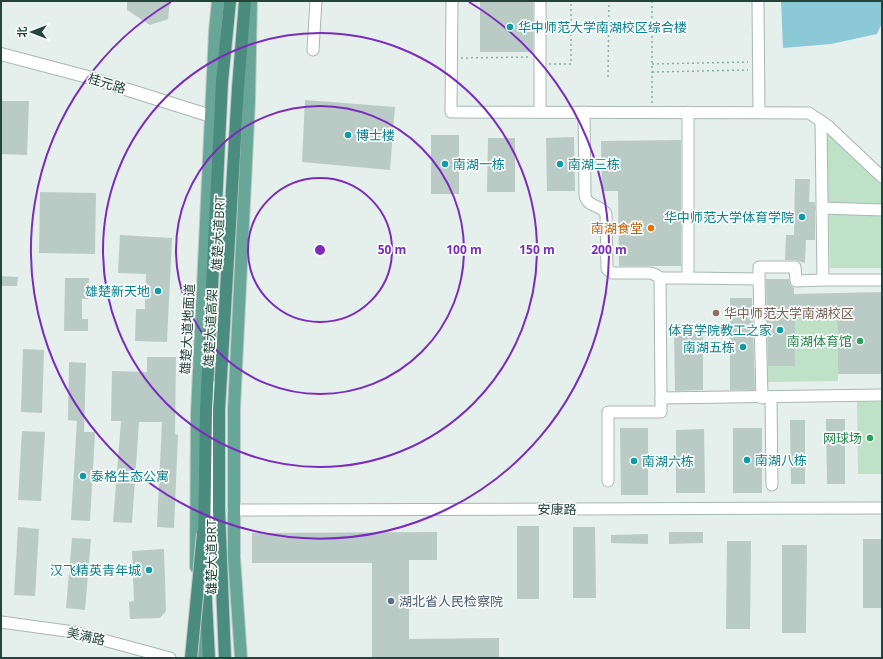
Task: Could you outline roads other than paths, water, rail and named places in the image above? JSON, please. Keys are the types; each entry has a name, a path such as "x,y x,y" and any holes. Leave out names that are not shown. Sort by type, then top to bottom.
{"highway":[{"name":"雄楚大道高架","path":"208,658 204,534 206,403 221,106 230,1"},
{"name":"雄楚大道高架","path":"225,658 219,511 219,410 238,88 245,1"},
{"path":"191,658 204,534"}],"main road":[{"name":"雄楚大道地面道","path":"199,658 195,542 195,474 215,31 218,1"},
{"path":"241,658 234,557 234,409 249,100 250,1"}],"street":[{"path":"313,50 316,1"},
{"path":"452,1 452,58 456,89 451,112 809,113 821,121 882,177"},
{"path":"540,1 540,112"},
{"path":"755,2 759,66 759,112"},
{"name":"桂元路","path":"1,54 84,76 212,116"},
{"path":"584,112 585,195 590,204 602,209 606,214 607,269 612,273 656,274 660,278 759,279"},
{"path":"688,112 688,278"},
{"path":"821,121 823,280"},
{"path":"822,208 882,210"},
{"path":"772,485 759,279 760,267 794,268 796,281 882,280"},
{"path":"608,481 608,412 661,412 660,278"},
{"path":"661,398 766,398 882,395"},
{"name":"安康路","path":"233,510 882,508"},
{"name":"美满路","path":"1,622 74,632 170,658"}],"lane":[{"name":"雄楚大道BRT","path":"213,658 210,575 217,240 227,82 236,1"}],"water":[{"path":"781,1 882,1 882,23 877,34 831,44 783,48"}],"place":[{"name":"华中师范大学南湖校区综合楼","path":"510,27"},
{"name":"博士楼","path":"348,135"},
{"name":"南湖一栋","path":"445,164"},
{"name":"南湖三栋","path":"560,164"},
{"name":"华中师范大学体育学院","path":"802,217"},
{"name":"南湖食堂","path":"651,228"},
{"name":"雄楚新天地","path":"158,291"},
{"name":"华中师范大学南湖校区","path":"716,313"},
{"name":"体育学院教工之家","path":"780,330"},
{"name":"南湖体育馆","path":"860,341"},
{"name":"南湖五栋","path":"743,347"},
{"name":"网球场","path":"870,438"},
{"name":"南湖八栋","path":"747,460"},
{"name":"南湖六栋","path":"634,461"},
{"name":"泰格生态公寓","path":"83,476"},
{"name":"汉飞精英青年城","path":"149,570"},
{"name":"湖北省人民检察院","path":"391,601"}]}
